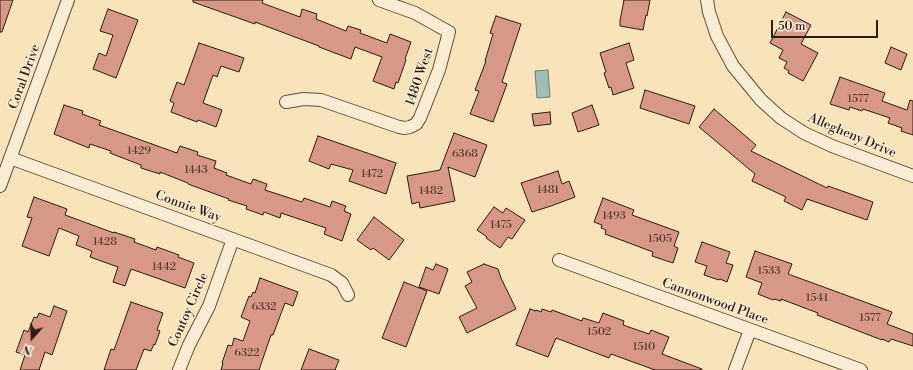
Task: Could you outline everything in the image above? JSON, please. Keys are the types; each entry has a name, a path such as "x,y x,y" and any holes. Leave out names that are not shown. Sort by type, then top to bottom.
{"street":[{"name":"Coral Drive","path":"0,186 68,0"},
{"name":"1480 West","path":"286,102 304,99 321,100 399,127 405,128 416,124 420,118 439,70 449,32 415,13 379,0"},
{"name":"Allegheny Drive","path":"707,0 709,12 717,36 733,66 761,100 781,118 804,133 832,146 913,176"},
{"name":"Connie Way","path":"10,158 233,238 331,275 342,284 348,295"},
{"name":"Contoy Circle","path":"178,370 209,306 233,238"},
{"name":"Cannonwood Place","path":"559,260 861,370"},
{"path":"735,370 750,330"}],"water":[{"path":"548,70 550,97 537,98 535,71"}],"building":[{"path":"0,0 13,0 2,32 0,32"},
{"path":"193,0 263,0 262,3 300,17 302,9 317,14 316,19 346,31 348,26 361,30 360,33 387,43 390,34 411,42 398,83 396,82 394,89 373,81 382,57 355,47 351,59 255,22 255,24 193,2"},
{"path":"624,0 650,0 643,30 620,26"},
{"path":"108,9 138,20 116,78 93,69 99,53 106,56 113,35 100,31"},
{"path":"786,12 811,25 801,44 818,53 803,81 788,73 789,71 784,68 787,62 779,58 783,50 770,43"},
{"path":"496,16 521,24 502,82 507,84 493,122 470,114 479,91 475,90 486,61 493,34 490,33"},
{"path":"199,43 244,58 239,72 221,66 217,77 213,75 203,103 222,110 216,127 198,120 197,122 171,112 174,103 170,101 177,82 184,85"},
{"path":"629,43 634,60 626,63 634,88 613,95 604,73 606,72 600,53"},
{"path":"891,47 907,54 901,70 885,63"},
{"path":"840,77 885,93 882,101 907,110 910,100 913,101 913,135 901,131 902,128 888,123 890,118 863,109 862,111 850,107 849,110 830,104"},
{"path":"645,90 695,106 689,124 640,108"},
{"path":"64,105 83,111 82,114 101,121 99,125 177,153 180,146 198,152 197,155 216,161 214,168 227,173 226,175 251,184 253,179 267,184 265,190 302,202 304,198 330,207 332,201 346,206 344,211 351,214 342,241 324,234 326,228 281,213 280,218 264,212 263,215 246,209 247,206 228,200 229,199 160,172 160,174 141,168 141,165 110,153 111,151 90,144 89,148 54,134"},
{"path":"592,105 599,125 578,132 572,113"},
{"path":"714,109 756,145 751,151 827,188 828,186 873,202 867,220 807,199 802,210 784,201 786,197 752,181 755,174 699,127"},
{"path":"550,112 551,124 534,126 532,114"},
{"path":"454,133 487,145 475,177 448,167 455,201 420,208 419,202 412,204 407,176 440,170"},
{"path":"318,136 396,163 386,194 349,181 353,170 331,164 329,169 309,161"},
{"path":"558,171 562,184 569,181 575,197 532,212 521,183"},
{"path":"34,197 67,209 65,215 135,239 134,242 156,250 157,247 179,255 178,257 194,263 185,288 131,269 125,286 113,282 118,267 90,257 92,251 76,245 79,236 59,228 49,256 22,246 32,218 27,217"},
{"path":"603,198 634,210 632,215 679,232 674,246 678,248 673,263 652,256 653,252 605,234 606,230 601,228 602,225 594,222"},
{"path":"494,207 503,213 506,208 525,220 512,239 508,237 500,248 477,230"},
{"path":"374,217 404,240 389,260 373,248 371,250 357,240"},
{"path":"702,242 730,252 726,263 733,265 727,282 704,275 707,266 695,262"},
{"path":"755,251 792,264 788,274 892,312 887,324 913,334 913,346 891,339 889,342 882,340 817,315 818,313 781,299 781,301 773,300 758,294 762,283 746,277"},
{"path":"436,264 448,269 439,294 419,287 426,267 433,270"},
{"path":"484,264 498,269 516,309 467,333 459,317 477,308 465,286 472,282 467,272"},
{"path":"260,278 298,292 293,306 285,303 273,335 271,335 259,370 221,370 228,345 232,346 234,338 243,341 250,321 241,317 249,296 251,297 253,292 255,293"},
{"path":"404,282 427,291 406,347 382,338"},
{"path":"131,302 163,313 157,330 160,331 155,345 154,344 151,351 144,349 136,370 104,370 111,349 114,350"},
{"path":"54,306 67,311 52,355 45,352 39,370 20,370 25,355 16,352 24,330 28,332 34,317 37,318 39,313 50,317"},
{"path":"530,309 541,312 542,309 551,312 552,310 582,321 583,318 599,323 603,313 624,321 623,325 649,334 651,330 669,337 662,354 702,370 655,370 611,354 609,358 556,338 548,357 516,345"},
{"path":"309,349 339,360 335,370 301,370"}]}
